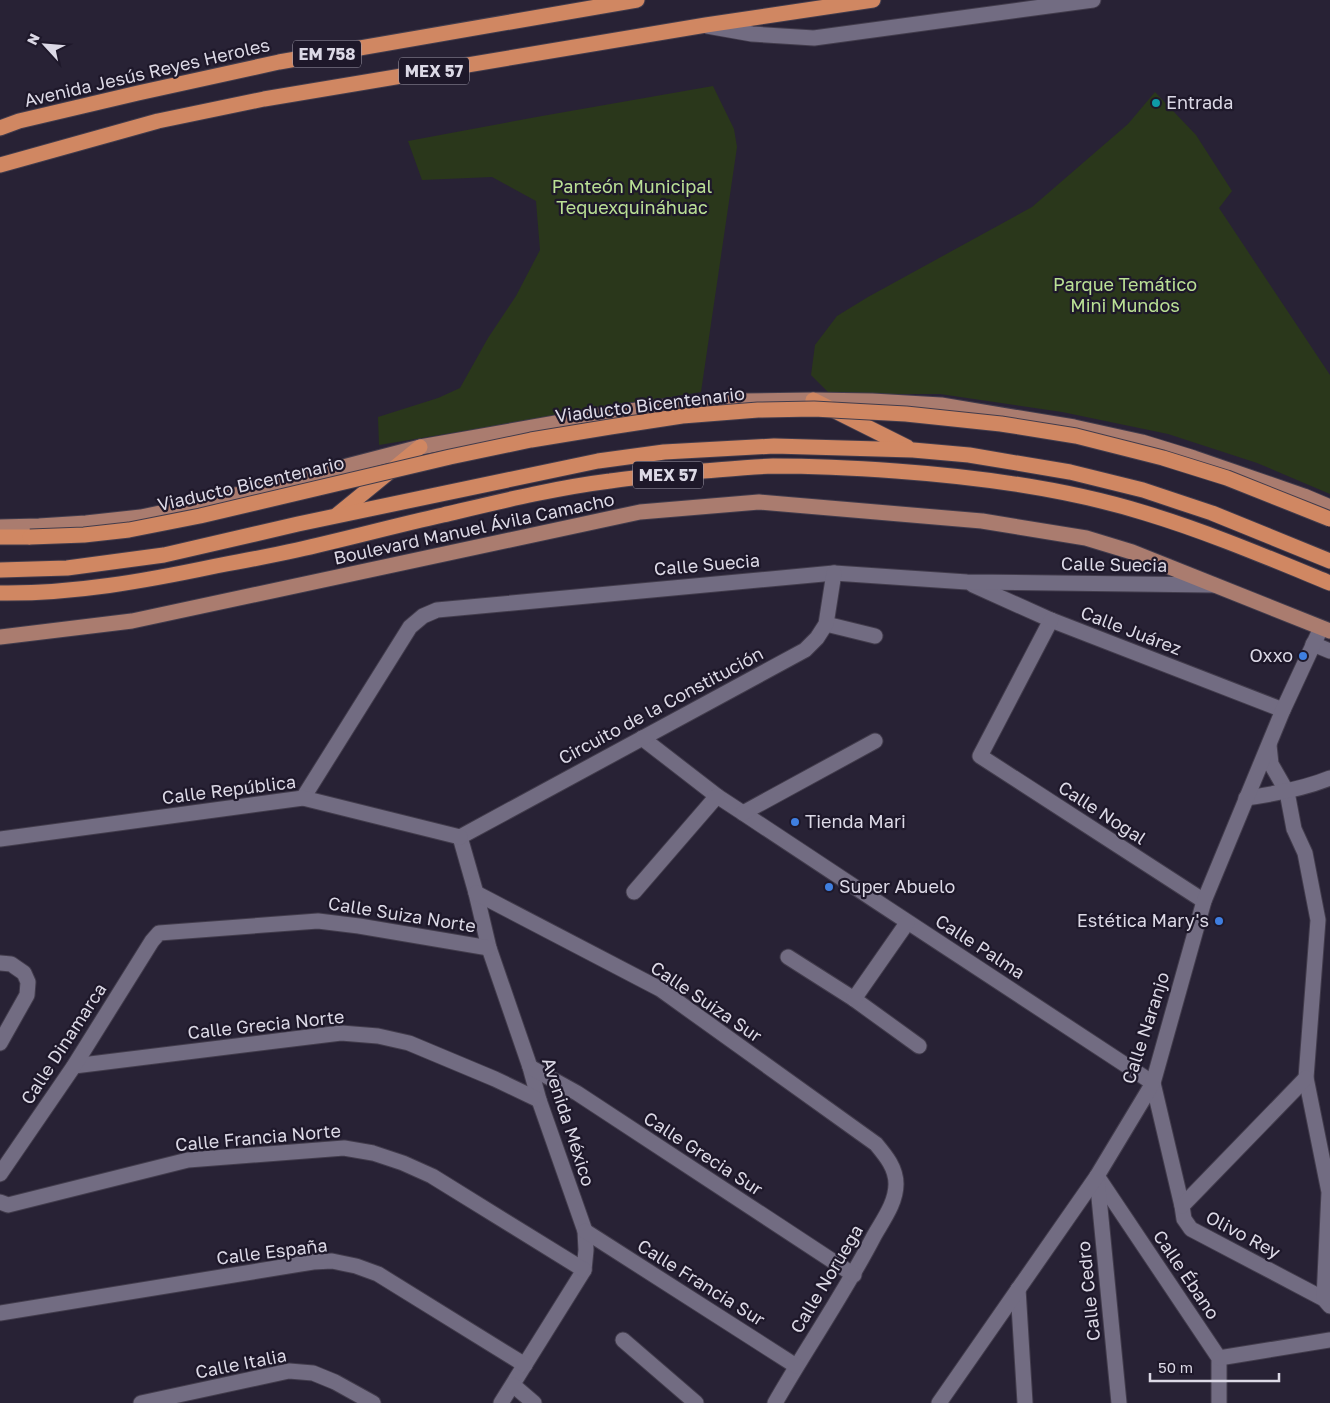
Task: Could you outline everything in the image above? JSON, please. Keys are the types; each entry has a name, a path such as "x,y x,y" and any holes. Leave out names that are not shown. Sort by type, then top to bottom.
{"highway":[{"name":"Avenida Jesús Reyes Heroles","path":"19,121 279,62 606,3 637,0"},
{"name":"MEX 57","path":"0,165 158,121 254,101 706,25 873,0"},
{"path":"0,123 19,121"},
{"path":"0,128 19,121"},
{"path":"813,400 913,450"},
{"name":"Viaducto Bicentenario","path":"0,537 30,538 129,530 531,440 610,427 682,416 758,410 814,409 906,414 1001,424 1076,436 1163,458 1227,478 1330,519"},
{"name":"MEX 57","path":"0,570 67,568 164,556 337,516 580,465 664,452 774,446 913,450 970,456 1070,472 1143,490 1212,513 1330,561"},
{"path":"337,516 420,447"},
{"name":"Boulevard Manuel Ávila Camacho","path":"0,593 113,585 164,577 298,550 440,515 566,488 610,481 770,466 822,466 932,473 1001,482 1094,499 1206,533 1330,583"},
{"path":"0,598 17,593"}],"main road":[{"path":"0,527 86,523 141,517 194,506 420,447 622,412 689,404 813,400 941,405 1074,427 1142,442 1194,458 1304,496 1330,507"},
{"name":"Boulevard Manuel Ávila Camacho","path":"0,637 132,621 640,512 759,502 982,522 1086,538 1132,552 1325,630"}],"street":[{"path":"706,25 752,34 814,38 1093,0"},
{"name":"Calle Suecia","path":"303,798 410,627 423,616 437,610 834,572 967,582 1216,585"},
{"name":"Circuito de la Constitución","path":"460,837 804,650 817,638 826,624 834,572"},
{"name":"Calle Juárez","path":"967,582 1051,620 1283,710"},
{"name":"Calle Nogal","path":"1051,620 980,756 1204,901"},
{"path":"826,624 875,636"},
{"name":"Calle Naranjo","path":"939,1403 1097,1176 1153,1083 1204,901 1283,710 1313,644 1325,630"},
{"path":"1313,644 1330,651"},
{"name":"Calle Palma","path":"642,738 742,813 1153,1083"},
{"path":"742,813 875,740"},
{"path":"1269,745 1271,764 1287,792 1294,829 1306,853 1318,920 1306,1078 1329,1192 1327,1303"},
{"path":"1246,798 1287,792 1330,778"},
{"path":"634,892 718,796"},
{"name":"Calle República","path":"0,839 303,798 460,837"},
{"name":"Avenida México","path":"460,837 489,948 585,1231 584,1270 501,1403"},
{"name":"Calle Suiza Sur","path":"476,893 660,989 876,1144 887,1157 893,1170"},
{"name":"Calle Suiza Norte","path":"159,933 318,921 489,948"},
{"path":"854,999 907,923"},
{"name":"Calle Dinamarca","path":"0,1174 74,1066 152,941 159,933"},
{"path":"788,957 854,999 919,1046"},
{"path":"0,963 11,964 24,973 28,982 27,995 0,1043"},
{"name":"Calle Grecia Norte","path":"74,1066 342,1034 378,1036 410,1042 539,1100"},
{"name":"Calle Grecia Sur","path":"530,1067 577,1093 854,1275"},
{"path":"1182,1206 1306,1078"},
{"name":"Olivo Rey","path":"1153,1083 1184,1219 1191,1228 1327,1303"},
{"name":"Calle Francia Norte","path":"0,1202 8,1205 188,1160 344,1148 373,1152 432,1176 584,1270"},
{"name":"Calle Noruega","path":"775,1403 796,1366 854,1275 894,1199 896,1183 893,1170"},
{"name":"Calle Ébano","path":"1097,1176 1219,1358"},
{"name":"Calle Cedro","path":"1097,1176 1119,1403"},
{"name":"Calle Francia Sur","path":"585,1231 796,1366"},
{"name":"Calle España","path":"0,1313 332,1261 356,1266 378,1274 525,1365"},
{"path":"1018,1289 1025,1403"},
{"path":"622,1340 696,1403"},
{"path":"1219,1403 1219,1358 1330,1340"},
{"name":"Calle Italia","path":"141,1403 289,1371 314,1374 335,1382 373,1403"},
{"path":"513,1385 534,1403"}],"green space":[{"name":"Panteón Municipal Tequexquináhuac","path":"713,86 734,129 737,147 701,392 379,445 378,417 438,398 460,388 488,338 516,296 540,250 536,201 492,177 422,180 408,141"},
{"name":"Parque Temático Mini Mundos","path":"1155,92 1196,135 1232,191 1219,208 1330,375 1330,494 1257,463 1168,434 1062,412 940,394 830,394 811,375 815,345 837,316 1032,207 1128,124"}],"place":[{"name":"Entrada","path":"1156,103"},
{"name":"Oxxo","path":"1303,656"},
{"name":"Tienda Mari","path":"795,822"},
{"name":"Super Abuelo","path":"829,887"},
{"name":"Estética Mary's","path":"1219,921"}]}
